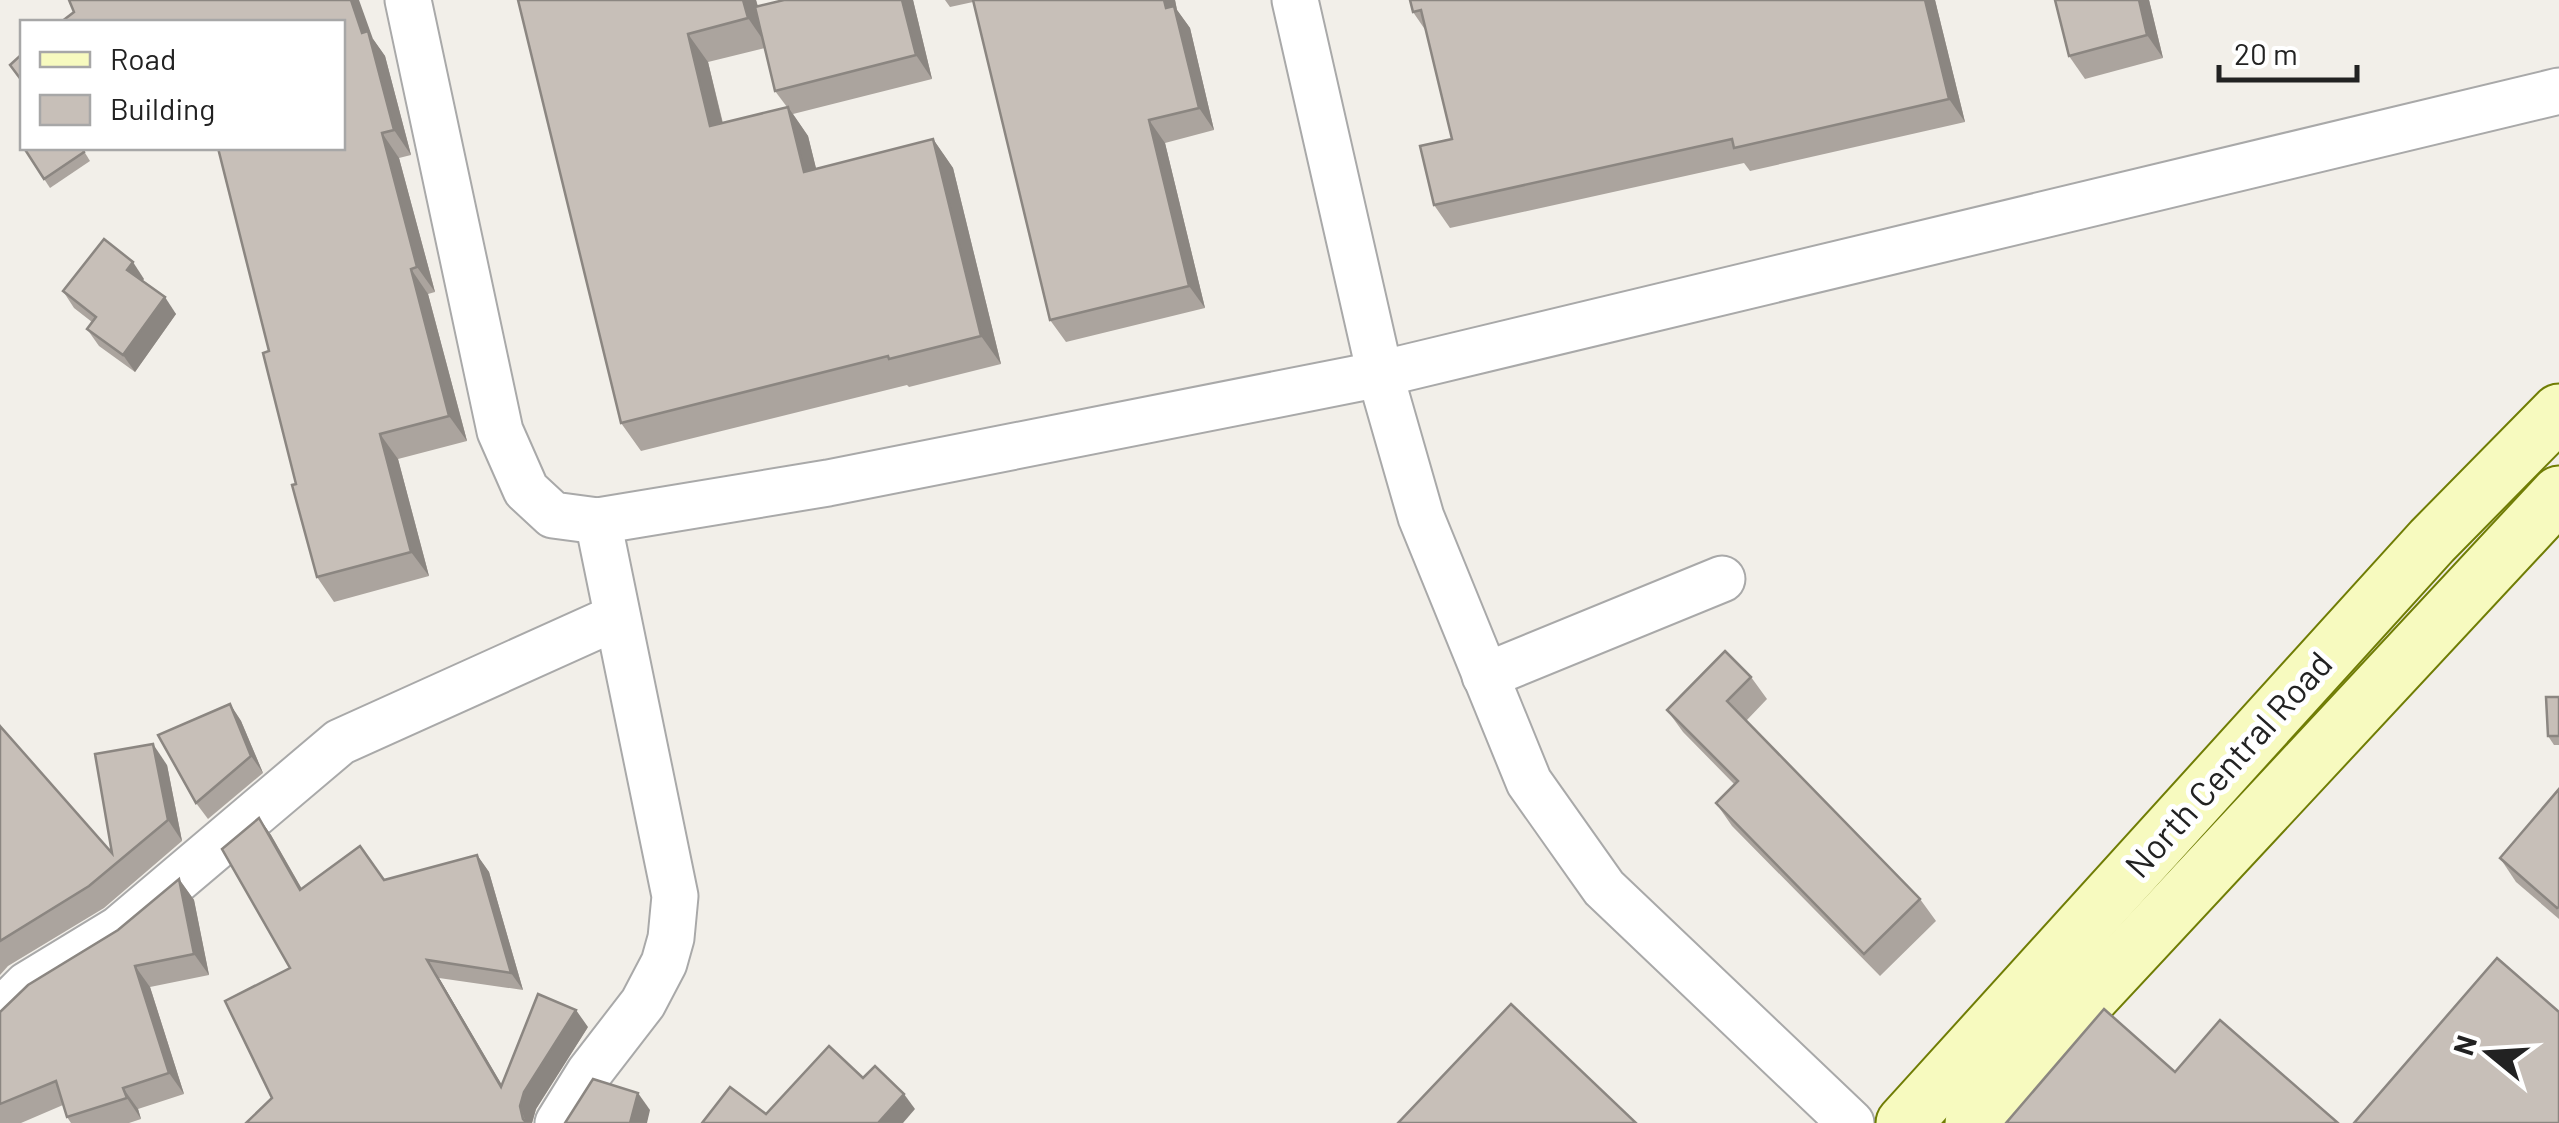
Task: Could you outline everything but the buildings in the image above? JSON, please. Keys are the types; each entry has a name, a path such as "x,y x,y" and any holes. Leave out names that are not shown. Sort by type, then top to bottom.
{"main road":[{"name":"North Central Road","path":"1904,1123 2432,541 2559,412"},
{"name":"North Central Road","path":"1974,1123 2552,514"}],"street":[{"path":"408,0 500,430 526,490 553,515 598,521 828,483 1380,374 2559,91"},
{"path":"1295,0 1380,374 1421,517 1528,782 1604,888 1851,1123"},
{"path":"558,1123 589,1073 643,1002 664,963 672,938 675,896 598,521"},
{"path":"1485,676 1722,579"},
{"path":"9,984 119,929 340,742 618,617"}]}
